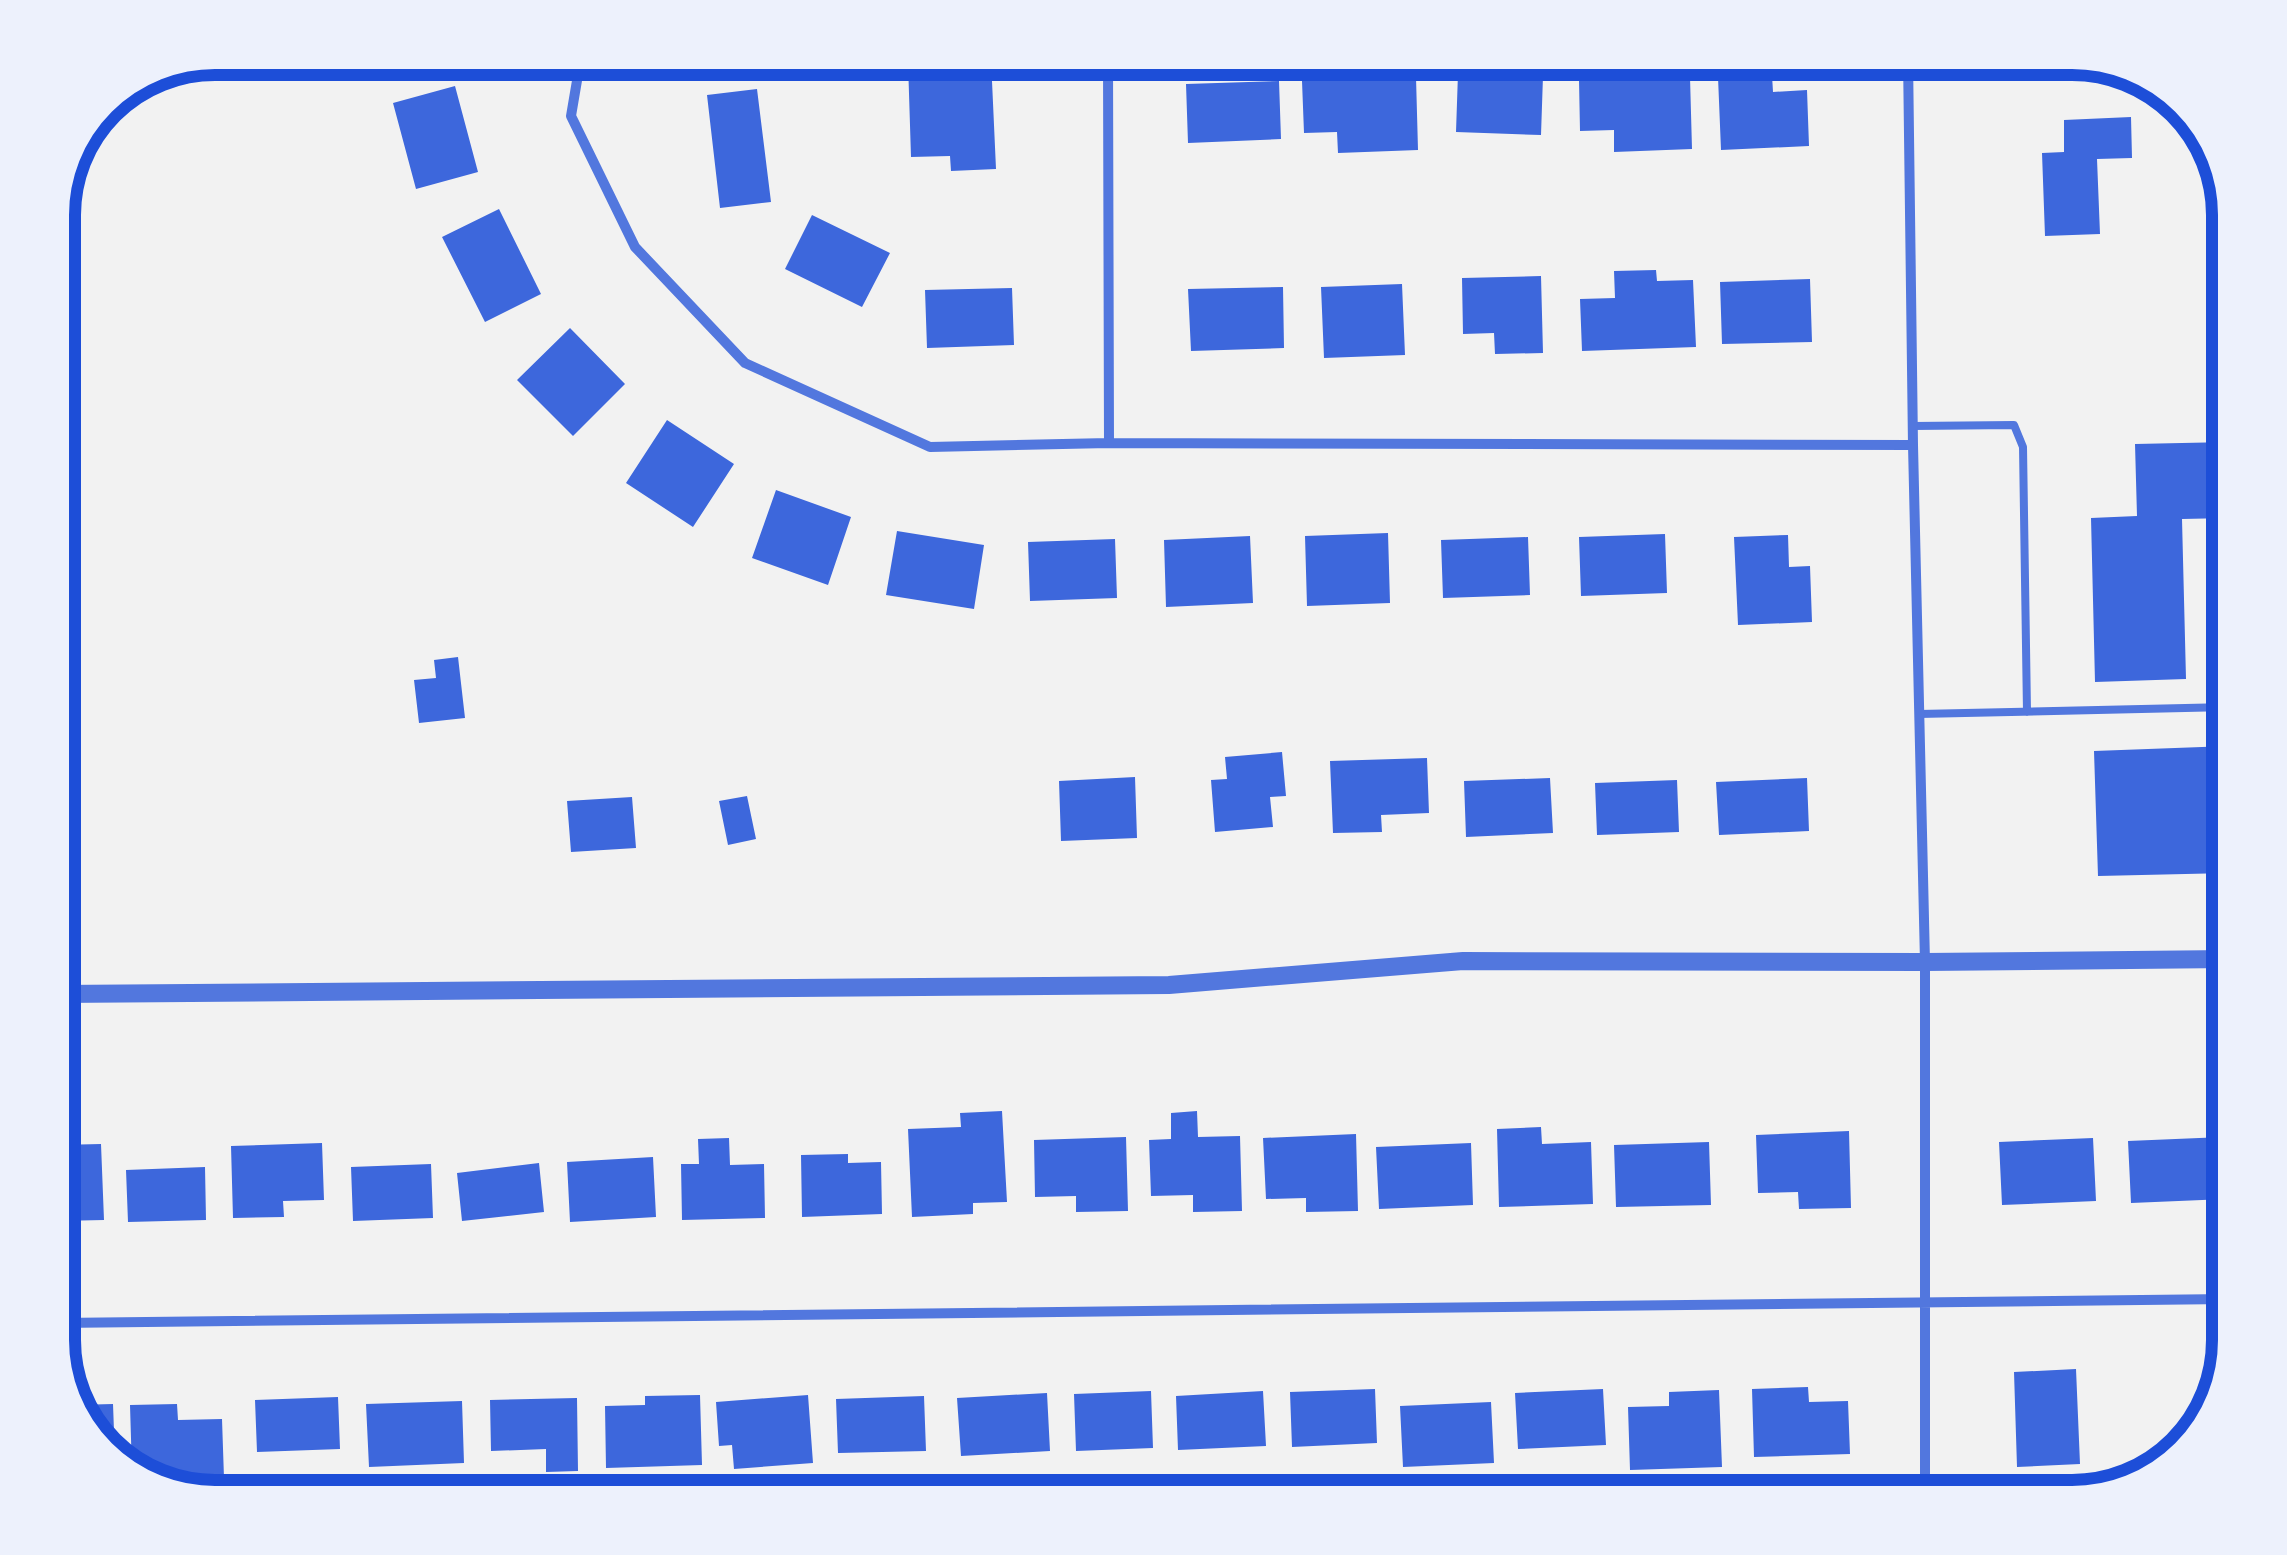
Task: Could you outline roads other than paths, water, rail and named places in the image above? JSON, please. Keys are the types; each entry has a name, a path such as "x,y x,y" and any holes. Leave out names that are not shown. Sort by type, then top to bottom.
{"street":[{"path":"579,75 572,116 635,247 745,362 930,448 1108,443 1913,445"},
{"path":"1108,75 1108,443"},
{"path":"1908,75 1925,962 1924,1480"},
{"path":"75,994 1168,986 1463,961 2212,959"},
{"path":"75,1323 2212,1299"}],"lane":[{"path":"1913,426 2014,425 2023,448 2027,712"},
{"path":"1919,714 2212,707"}]}
